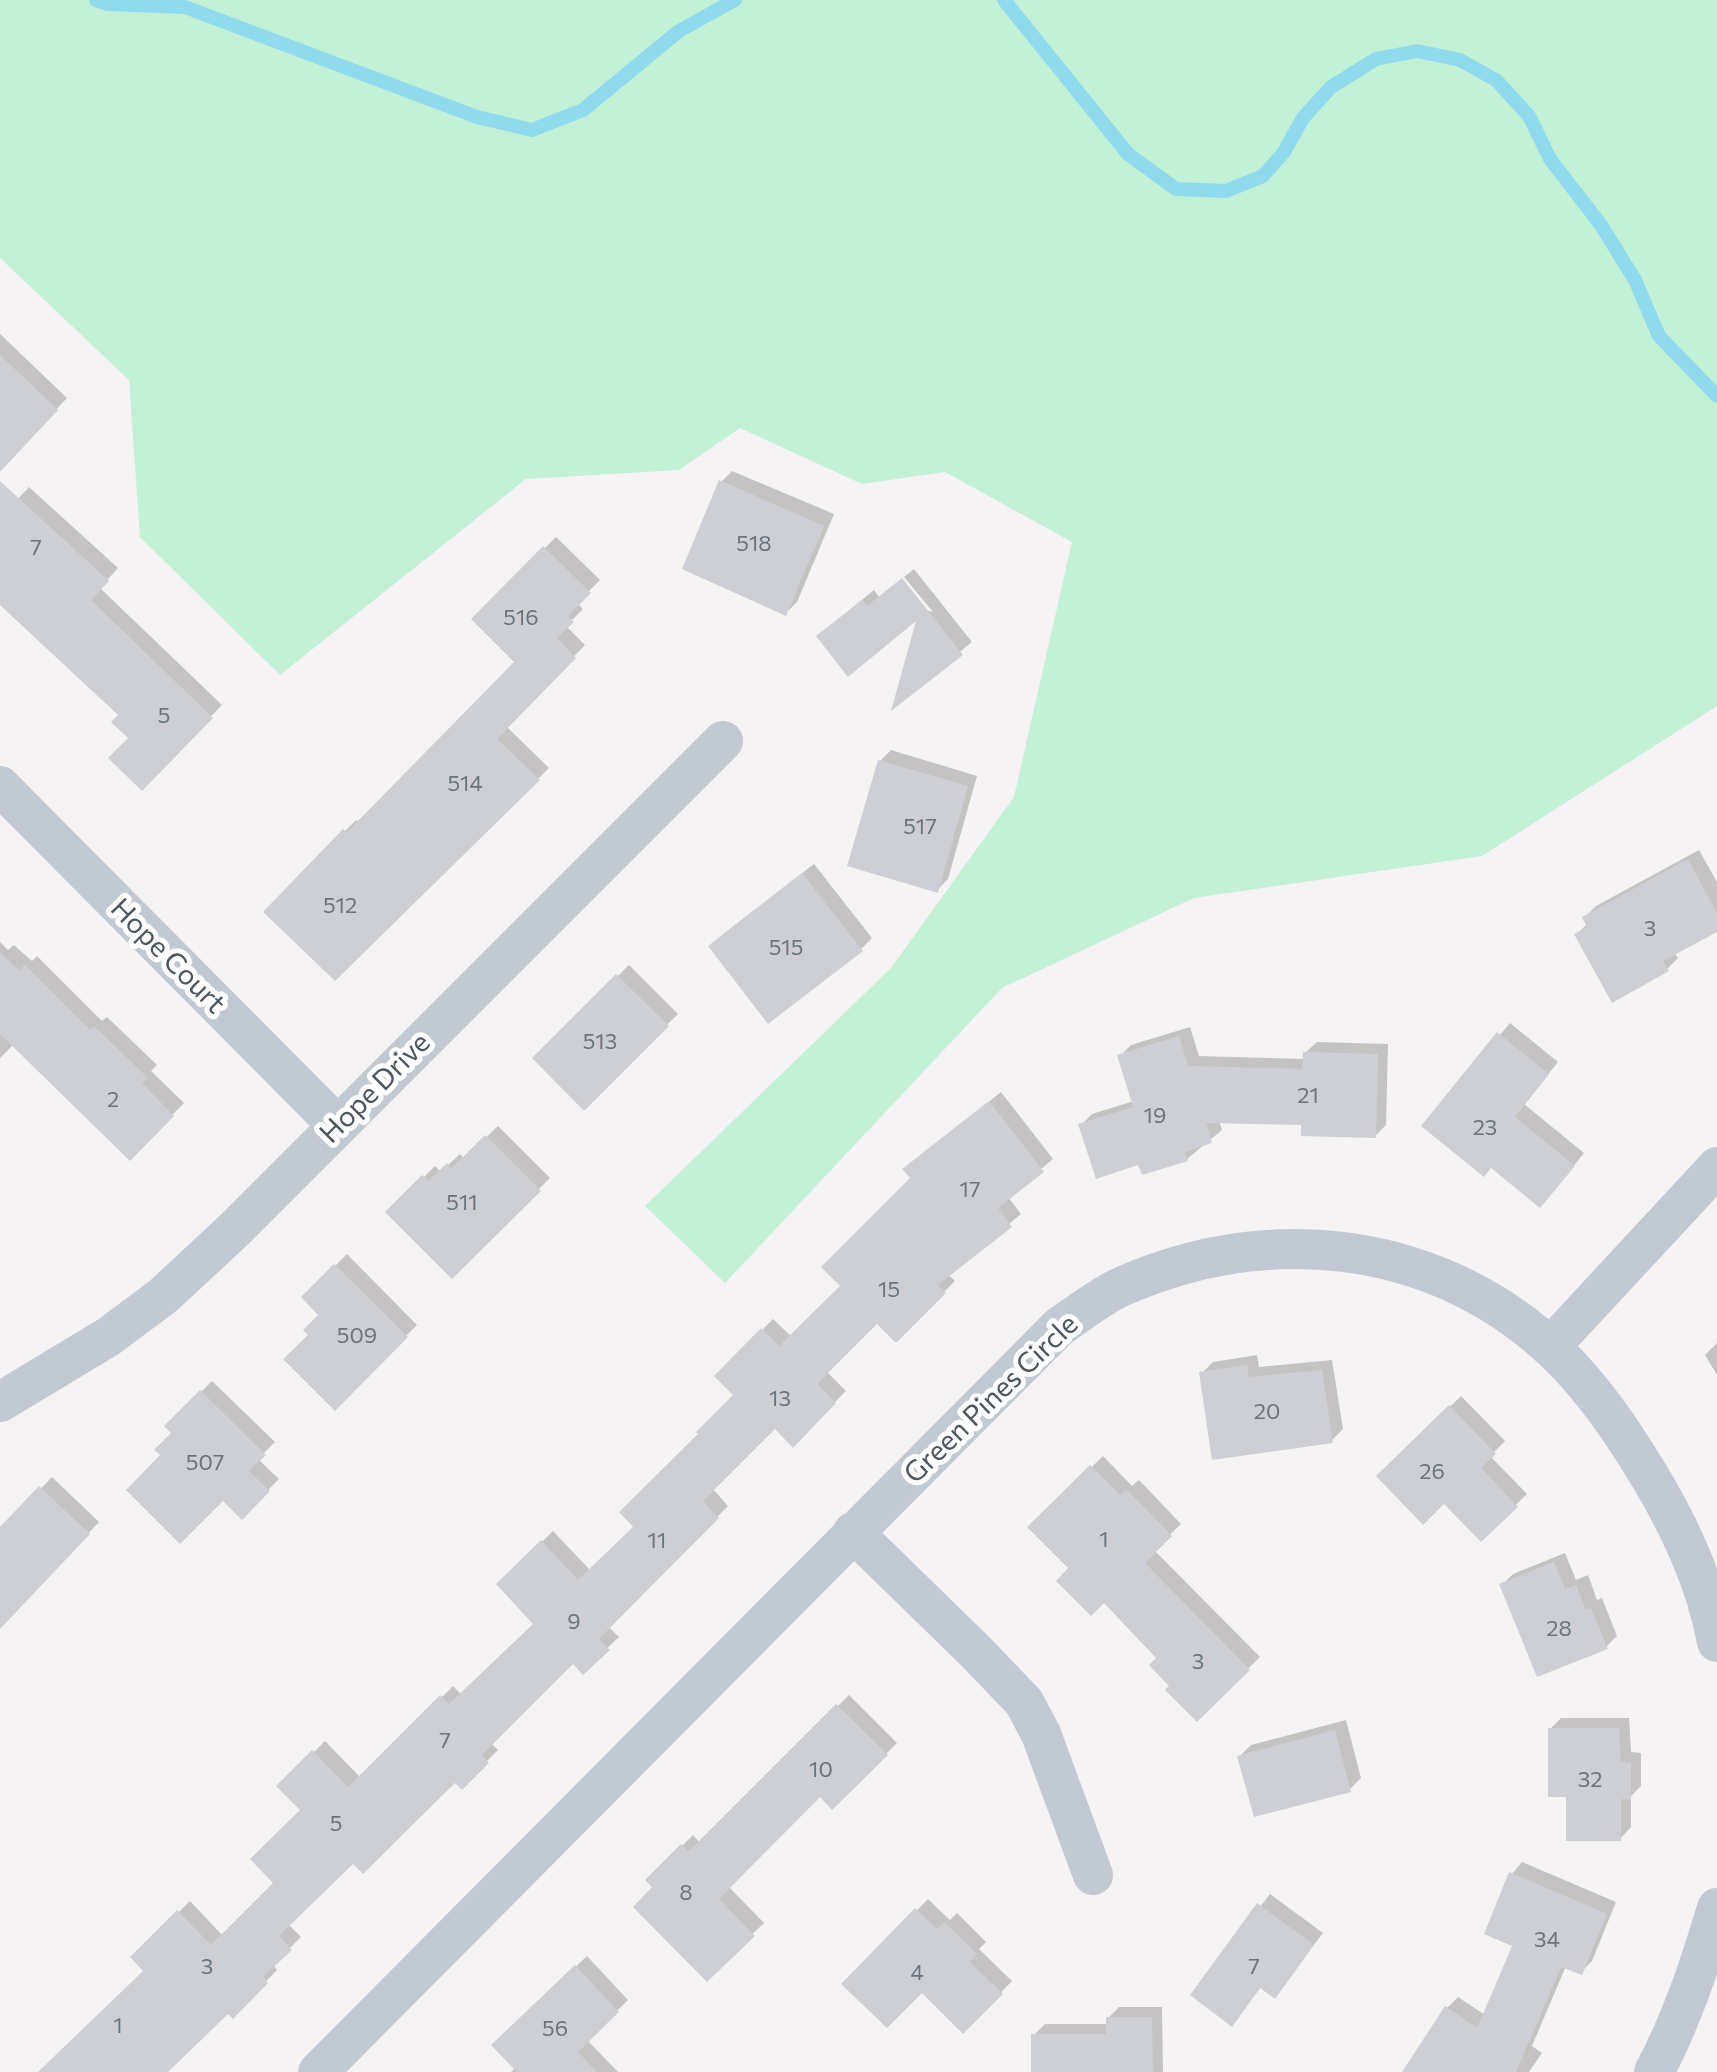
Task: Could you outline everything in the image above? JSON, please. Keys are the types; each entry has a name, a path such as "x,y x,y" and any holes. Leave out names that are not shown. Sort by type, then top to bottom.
{"street":[{"name":"Hope Drive","path":"0,1402 108,1337 163,1296 724,740"},
{"name":"Hope Court","path":"0,786 337,1125"},
{"path":"1550,1346 1717,1167"},
{"name":"Green Pines Circle","path":"344,2063 853,1532 1059,1327 1119,1288 1188,1262 1262,1248 1334,1249 1393,1260 1461,1286 1529,1329 1578,1374 1618,1425 1658,1489 1691,1558 1717,1642"},
{"path":"853,1532 1024,1702 1041,1734 1093,1875"},
{"path":"1654,2072 1696,1976 1717,1908"}],"green space":[{"path":"0,0 1717,0 1717,706 1482,856 1194,898 1002,988 725,1283 645,1206 891,968 1014,797 1072,542 945,472 862,484 740,428 679,470 526,479 280,675 140,537 129,380 0,258"}],"building":[{"path":"0,355 58,410 0,472"},
{"path":"719,480 824,526 786,616 682,569"},
{"path":"0,481 109,581 91,600 213,718 142,791 108,758 128,738 111,722 118,715 0,605"},
{"path":"543,546 591,593 568,616 574,622 557,638 576,658 497,739 540,780 335,981 263,912 514,662 471,619"},
{"path":"902,578 963,655 891,711 916,621 848,677 816,636 862,600 867,606"},
{"path":"878,760 968,786 938,893 847,866"},
{"path":"1688,859 1717,913 1717,932 1663,961 1669,971 1612,1003 1574,934 1587,927 1582,917"},
{"path":"802,873 863,951 768,1024 708,946"},
{"path":"0,952 19,970 25,965 90,1030 94,1026 148,1078 142,1083 174,1116 130,1161 0,1034"},
{"path":"616,974 669,1026 584,1111 532,1058"},
{"path":"1497,1032 1549,1074 1515,1117 1575,1166 1540,1208 1491,1168 1484,1177 1421,1126"},
{"path":"1179,1036 1188,1066 1302,1069 1303,1052 1378,1054 1376,1138 1301,1136 1301,1125 1206,1123 1212,1143 1185,1152 1188,1161 1142,1175 1138,1165 1096,1179 1078,1124 1133,1107 1117,1055"},
{"path":"989,1101 1044,1172 998,1208 1012,1227 938,1285 946,1293 896,1343 877,1324 817,1384 836,1403 793,1448 775,1429 703,1501 719,1518 599,1639 610,1650 583,1675 573,1664 482,1755 489,1763 462,1790 455,1783 363,1874 353,1864 279,1936 292,1950 263,1977 268,1983 233,2019 228,2014 168,2072 38,2072 143,1971 130,1957 177,1910 211,1945 273,1883 250,1859 300,1810 276,1786 312,1750 348,1787 440,1695 449,1704 533,1624 496,1584 541,1540 578,1580 633,1527 619,1512 733,1395 714,1376 761,1328 779,1346 840,1286 821,1267 910,1178 902,1169"},
{"path":"485,1135 541,1191 452,1279 385,1212 422,1175 429,1181 447,1163 452,1168"},
{"path":"334,1264 408,1337 335,1411 283,1359 308,1335 303,1330 318,1315 301,1297"},
{"path":"1247,1365 1249,1377 1322,1370 1333,1443 1212,1460 1199,1372"},
{"path":"200,1390 266,1455 249,1471 270,1491 242,1520 223,1501 180,1544 126,1490 160,1455 154,1450 171,1433 164,1426"},
{"path":"1449,1405 1496,1454 1481,1468 1518,1507 1481,1542 1444,1504 1423,1525 1376,1476"},
{"path":"1090,1465 1120,1495 1126,1489 1172,1536 1145,1563 1250,1670 1197,1722 1165,1690 1169,1686 1149,1665 1156,1658 1104,1603 1091,1616 1056,1581 1068,1568 1027,1527"},
{"path":"39,1486 90,1534 0,1629 0,1527"},
{"path":"1554,1562 1565,1589 1576,1585 1586,1610 1591,1608 1608,1649 1537,1677 1499,1584"},
{"path":"836,1704 888,1755 832,1810 820,1797 719,1899 755,1936 707,1982 633,1907 652,1887 645,1880 681,1844 688,1852"},
{"path":"1548,1728 1619,1728 1621,1762 1631,1763 1631,1800 1621,1799 1621,1841 1566,1841 1566,1797 1548,1797"},
{"path":"1335,1730 1351,1792 1254,1817 1237,1756"},
{"path":"1509,1872 1607,1914 1582,1975 1561,1967 1516,2072 1402,2072 1445,2006 1477,2028 1512,1946 1484,1934"},
{"path":"1257,1903 1314,1945 1275,1999 1260,1988 1232,2027 1190,1995"},
{"path":"915,1908 937,1929 944,1922 977,1954 970,1962 1003,1994 963,2034 922,1993 887,2028 841,1984"},
{"path":"575,1965 619,2012 578,2052 597,2072 517,2072 491,2045"},
{"path":"1106,2017 1152,2017 1153,2072 1031,2072 1031,2034 1106,2034"}],"waterway":[{"path":"96,0 108,4 185,7 477,117 532,130 583,110 679,31 735,0"},
{"path":"1004,0 1128,154 1176,189 1226,191 1263,176 1284,152 1303,118 1331,87 1376,59 1417,51 1460,60 1496,80 1529,116 1550,159 1601,225 1635,280 1659,336 1717,396"}]}
